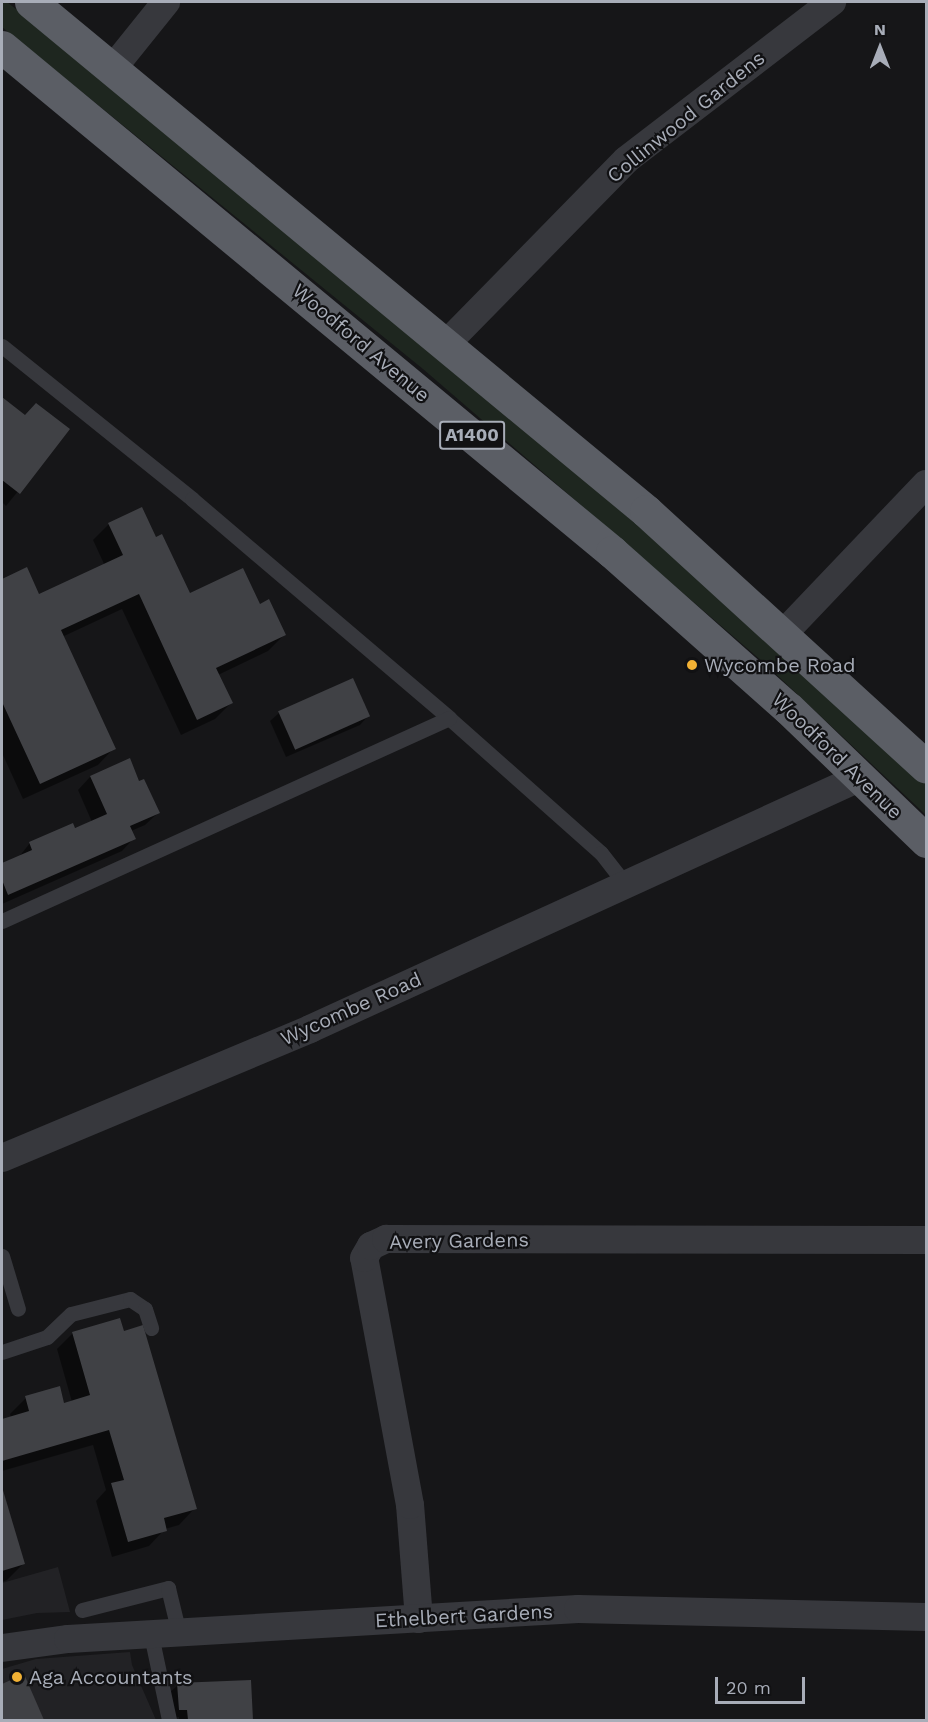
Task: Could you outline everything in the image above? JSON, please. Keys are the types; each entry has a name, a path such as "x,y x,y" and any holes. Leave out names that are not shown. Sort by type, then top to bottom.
{"highway":[{"name":"A1400","path":"31,2 646,512 927,767"},
{"name":"Woodford Avenue","path":"2,47 603,545 712,639 927,841"}],"street":[{"path":"113,68 166,2"},
{"name":"Collinwood Gardens","path":"446,344 626,160 832,2"},
{"path":"783,634 927,484"},
{"name":"Wycombe Road","path":"2,1154 310,1029 861,777"},
{"name":"Avery Gardens","path":"419,1619 410,1505 364,1257 371,1246 386,1239 927,1240"},
{"name":"Ethelbert Gardens","path":"2,1648 68,1640 578,1609 927,1617"}],"lane":[{"path":"2,346 192,499 449,718 601,853 626,885"},
{"path":"2,921 449,718"},
{"path":"2,1256 18,1309"},
{"path":"2,1352 47,1337 71,1314 130,1299 145,1309 151,1328"},
{"path":"82,1610 168,1588 179,1633"},
{"path":"151,1635 169,1720"}],"shaded area":[{"path":"2,2 7,2 100,75 438,350 926,779 926,815 763,662 423,369 2,27"},
{"path":"58,1567 70,1612 37,1613 2,1620 2,1583"},
{"path":"130,1652 132,1665 156,1720 2,1720 2,1669 36,1659"}],"building":[{"path":"2,397 25,415 36,403 70,429 20,494 2,480"},
{"path":"142,507 156,537 162,534 190,593 243,568 260,604 269,599 286,635 216,668 233,703 197,720 139,594 61,630 116,749 40,784 2,702 2,579 27,567 39,594 123,555 108,523"},
{"path":"353,678 370,716 295,750 278,711"},
{"path":"130,758 139,781 144,779 160,813 130,826 136,839 8,895 2,880 2,863 32,850 29,842 73,823 75,828 107,814 90,776"},
{"path":"120,1318 124,1331 143,1325 197,1509 164,1518 167,1531 128,1542 111,1483 124,1480 109,1430 2,1461 2,1419 29,1411 25,1396 60,1386 64,1403 90,1395 72,1332"},
{"path":"2,1487 25,1564 2,1571"},
{"path":"24,1674 44,1720 2,1720 2,1684"},
{"path":"251,1680 253,1720 188,1720 187,1710 179,1710 177,1683"}],"place":[{"name":"Wycombe Road","path":"692,665"},
{"name":"Aga Accountants","path":"17,1677"}]}
